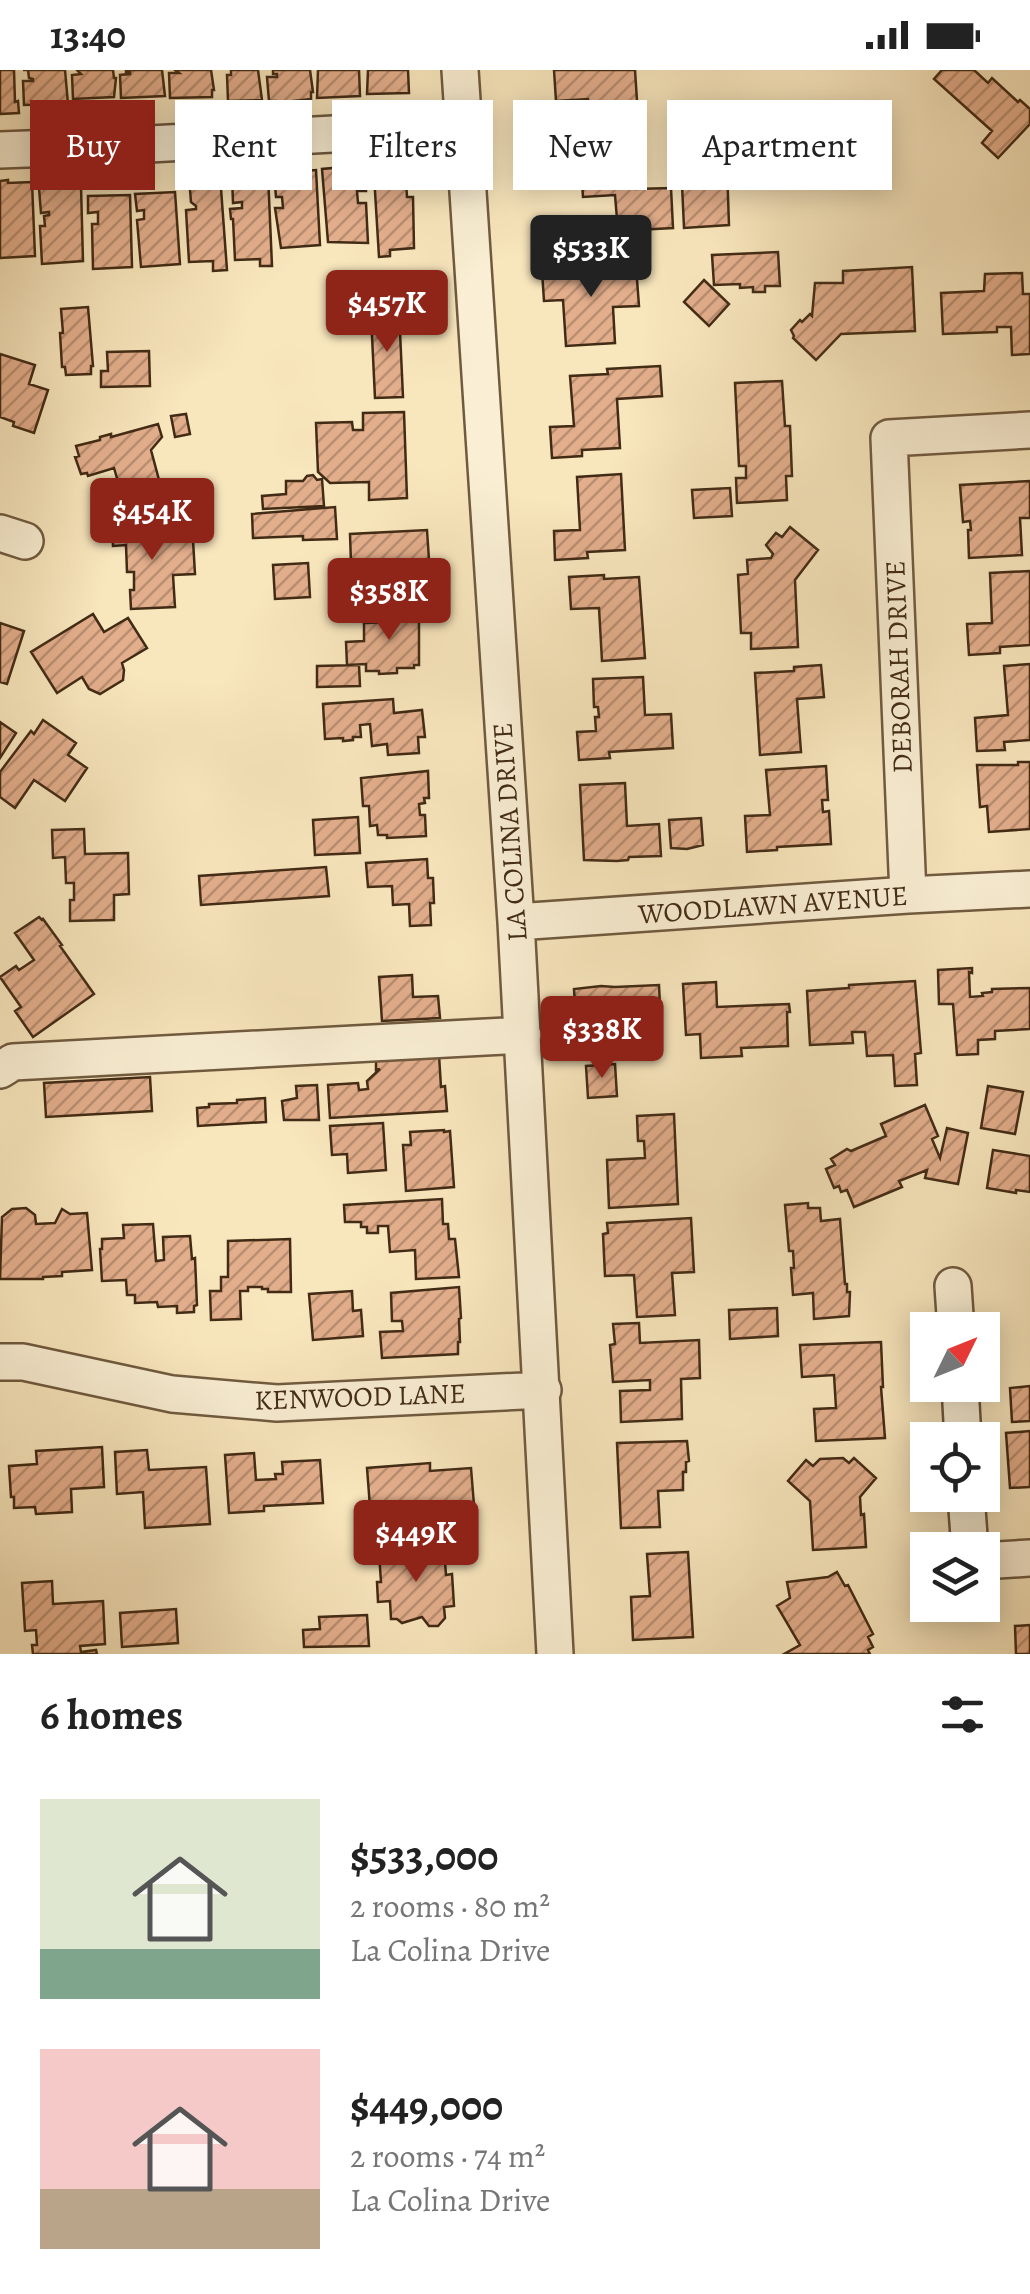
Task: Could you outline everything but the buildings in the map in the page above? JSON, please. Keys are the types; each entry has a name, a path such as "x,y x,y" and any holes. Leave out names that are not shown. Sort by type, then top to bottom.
{"street":[{"name":"LA COLINA DRIVE","path":"460,70 462,100"},
{"path":"0,150 332,133"},
{"name":"LA COLINA DRIVE","path":"467,190 516,922 555,1654"},
{"name":"DEBORAH DRIVE","path":"908,895 889,438 1030,430"},
{"name":"WOODLAWN AVENUE","path":"516,922 1030,889"},
{"path":"0,1070 13,1062 522,1034"},
{"path":"953,1286 955,1312"},
{"name":"KENWOOD LANE","path":"0,1362 23,1362 172,1394 277,1403 542,1390"},
{"path":"1000,1560 1030,1558"}]}
